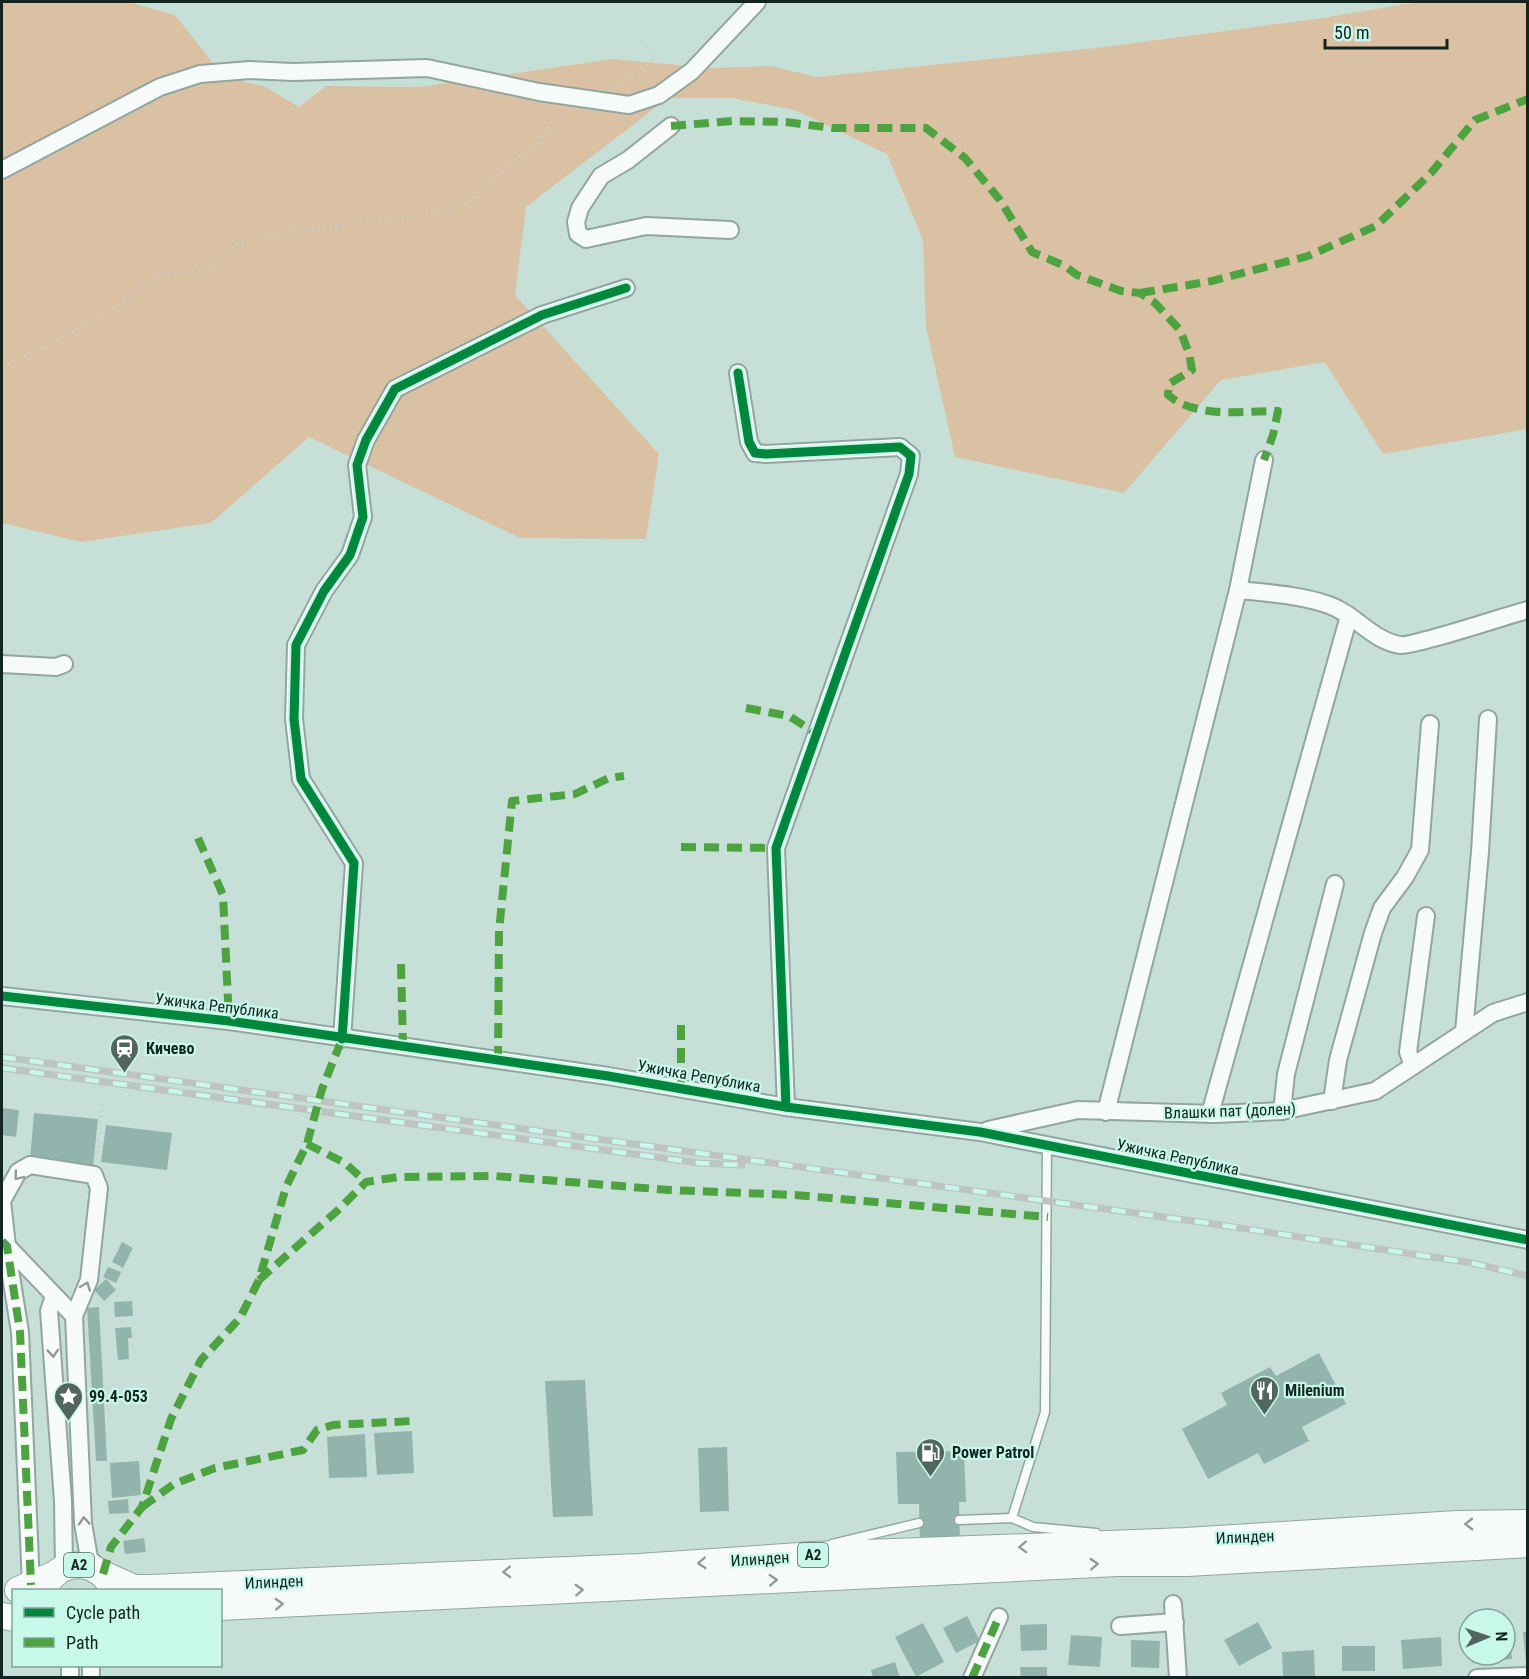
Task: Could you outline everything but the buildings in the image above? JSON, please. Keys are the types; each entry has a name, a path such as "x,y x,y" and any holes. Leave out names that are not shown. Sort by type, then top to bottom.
{"main road":[{"name":"Илинден","path":"21,1589 88,1566 108,1582 134,1588 150,1588 776,1559 814,1555 1186,1541 1446,1525 1527,1523"},
{"name":"Илинден","path":"222,1607 1118,1563 1187,1563 1527,1544"}],"street":[{"path":"2,170 160,87 200,74 250,70 293,72 427,68 539,92 628,105 658,95 692,71 757,2"},
{"path":"672,126 628,160 601,176 580,208 576,222 578,234 586,239 646,226 730,230"},
{"path":"342,1039 354,863 301,779 294,719 296,645 324,591 350,555 363,517 357,465 366,440 395,389 542,315 626,288"},
{"path":"738,373 749,442 755,453 900,447 911,456 909,474 776,848 786,1107"},
{"path":"1106,1112 1238,590 1263,460"},
{"path":"1238,590 1278,594 1329,605 1349,616 1379,639 1402,646 1527,610"},
{"path":"1210,1114 1349,616"},
{"path":"2,664 56,667 64,664"},
{"path":"1464,1032 1480,852 1488,719"},
{"path":"1332,1101 1338,1060 1373,933 1382,908 1405,877 1420,850 1430,724"},
{"path":"1282,1110 1286,1074 1335,884"},
{"path":"1413,1066 1408,1052 1426,915"},
{"name":"Ужичка Република","path":"2,996 229,1022 608,1076 786,1107 980,1132 1527,1240"},
{"name":"Влашки пат (долен)","path":"980,1132 1078,1110 1210,1114 1282,1110 1375,1091 1492,1013 1527,1002"},
{"path":"37,1583 20,1332 4,1243 2,1201 18,1172 30,1165 94,1175 99,1188 89,1280 74,1316 83,1523 89,1558 108,1582"},
{"path":"4,1243 74,1316"},
{"path":"37,1583 63,1501 49,1311 54,1296"},
{"path":"1173,1604 1178,1677"},
{"path":"972,1677 999,1617"},
{"path":"1120,1626 1175,1622"},
{"path":"1477,1677 1527,1676"}],"lane":[{"path":"1012,1518 1045,1412 1047,1145"},
{"path":"960,1520 1012,1518 1034,1527 1186,1541"},
{"path":"776,1559 920,1523"}],"path":[{"path":"609,87 655,59 643,42"},
{"path":"2,366 58,340 130,298 146,282 164,274 206,271 240,242 289,232 430,214 468,205 499,172 539,143 554,120 573,109"},
{"path":"94,1175 102,1102"}],"shaded area":[{"path":"2,2 128,2 175,15 225,78 264,86 299,107 326,86 419,87 613,59 710,68 771,66 817,77 1105,47 1322,18 1418,2 1527,2 1527,429 1383,454 1325,362 1221,380 1124,493 955,457 926,327 923,240 887,154 795,110 732,98 668,98 526,207 515,295 659,454 646,539 520,538 309,437 211,523 81,542 2,523"}],"railway":[{"path":"2,1057 1207,1223 1472,1263 1528,1276"},
{"path":"2,1068 699,1163 742,1165"}],"marked path":[{"path":"1140,293 1212,281 1308,256 1376,226 1431,173 1475,120 1528,99"},
{"path":"671,126 732,121 786,122 832,128 926,128 965,158 1000,200 1032,252 1065,266 1077,275 1121,291 1140,293 1155,303 1180,330 1189,353 1192,370 1169,384 1168,395 1180,403 1206,411 1278,411 1264,460"},
{"path":"746,708 789,716 817,734"},
{"path":"498,1061 499,931 512,801 575,794 609,778 624,776"},
{"path":"198,838 223,895 229,1021"},
{"path":"681,847 776,848"},
{"path":"401,964 403,1047"},
{"path":"681,1025 681,1087"},
{"path":"103,1574 111,1547 142,1507 171,1419 201,1360 240,1318 259,1280 286,1187 307,1144 322,1089 342,1039"},
{"path":"307,1144 345,1163 366,1182"},
{"path":"259,1280 366,1182 398,1177 495,1176 669,1190 795,1195 1048,1217"},
{"path":"2,1241 7,1246 20,1332 31,1585"},
{"path":"142,1507 174,1484 215,1468 303,1450 317,1430 333,1425 412,1421"},
{"path":"972,1678 999,1617"}],"cycle path":[{"path":"342,1039 354,863 301,779 294,719 296,645 324,591 350,555 363,517 357,465 366,440 395,389 542,315 626,288"},
{"path":"738,373 749,442 755,453 900,447 911,456 909,474 776,848 786,1107"},
{"path":"2,996 229,1021 608,1076 786,1107 980,1132 1528,1240"}],"place":[{"name":"Кичево","path":"125,1074"},
{"name":"Milenium","path":"1264,1416"},
{"name":"99.4-053","path":"68,1422"},
{"name":"Power Patrol","path":"931,1478"}]}
